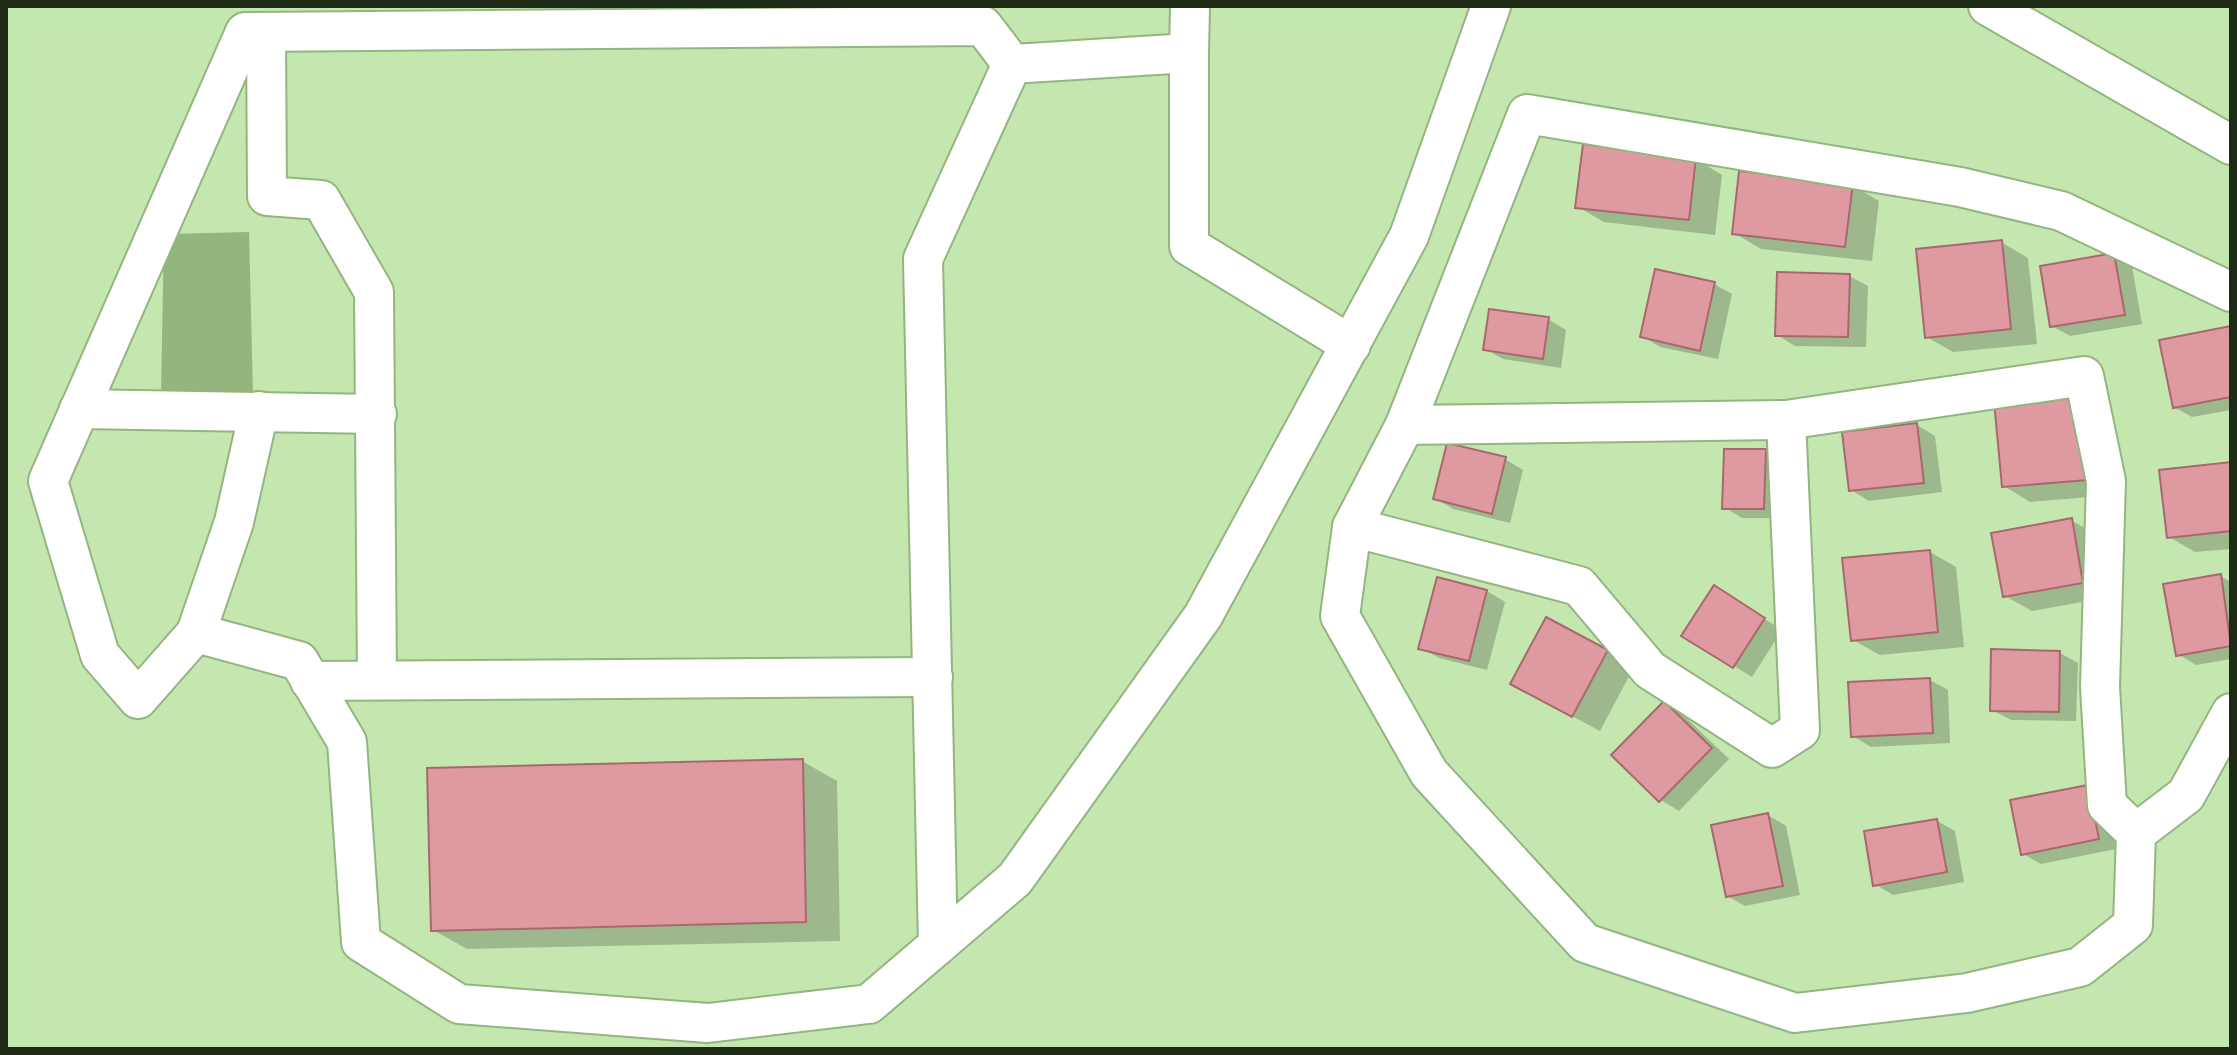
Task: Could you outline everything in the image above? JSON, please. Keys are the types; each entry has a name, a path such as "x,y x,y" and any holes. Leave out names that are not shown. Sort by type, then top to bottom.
{"street":[{"path":"1190,6 1189,246 1351,345"},
{"path":"196,633 299,661 347,742 361,942 459,1004 708,1023 869,1004 1015,879 1203,616 1409,236 1491,6"},
{"path":"1988,6 2231,145"},
{"path":"259,411 234,522 196,633 138,699 100,655 48,481 245,32 554,18 983,26 1012,64"},
{"path":"266,32 267,196 321,200 374,292 377,680"},
{"path":"1012,64 1189,53"},
{"path":"938,945 923,259 1012,64"},
{"path":"1405,425 1786,420 2084,376 2106,481 2100,687 2107,805 2136,833 2133,925 2080,967 1967,993 1795,1013 1585,943 1429,773 1340,616 1352,527 1405,425 1527,114 1960,187 2061,211 2231,292"},
{"path":"79,409 377,414"},
{"path":"1352,527 1579,586 1650,670 1772,748 1800,730 1786,420"},
{"path":"310,681 933,677"},
{"path":"2136,833 2186,795 2231,713"}],"green space":[{"path":"249,232 253,394 161,394 164,234"}],"building":[{"path":"1583,144 1696,157 1689,220 1575,208"},
{"path":"1739,171 1853,183 1845,247 1732,234"},
{"path":"2002,240 2011,329 1925,338 1916,249"},
{"path":"2114,253 2125,315 2050,327 2040,266"},
{"path":"1655,269 1715,282 1700,351 1640,337"},
{"path":"1777,272 1850,274 1848,337 1775,336"},
{"path":"1489,309 1549,317 1543,359 1483,350"},
{"path":"2231,326 2231,397 2173,408 2159,340"},
{"path":"2080,394 2088,480 2002,487 1994,401"},
{"path":"1917,423 1924,483 1849,491 1842,432"},
{"path":"1447,443 1506,457 1492,514 1433,499"},
{"path":"1724,449 1766,449 1764,509 1722,509"},
{"path":"2231,462 2231,531 2167,538 2159,470"},
{"path":"2072,518 2083,583 2003,597 1991,533"},
{"path":"1930,550 1938,632 1851,641 1842,558"},
{"path":"2221,574 2231,646 2176,656 2163,584"},
{"path":"1437,577 1487,590 1469,661 1418,649"},
{"path":"1714,585 1765,618 1733,668 1681,636"},
{"path":"1546,617 1608,650 1572,717 1510,684"},
{"path":"1991,649 2060,651 2059,712 1990,711"},
{"path":"1930,678 1933,733 1851,737 1848,682"},
{"path":"1664,701 1712,748 1659,802 1611,755"},
{"path":"803,759 806,922 431,931 427,768"},
{"path":"2088,785 2099,839 2021,855 2010,800"},
{"path":"1768,813 1783,886 1726,897 1711,825"},
{"path":"1937,819 1947,872 1873,886 1864,831"}]}
